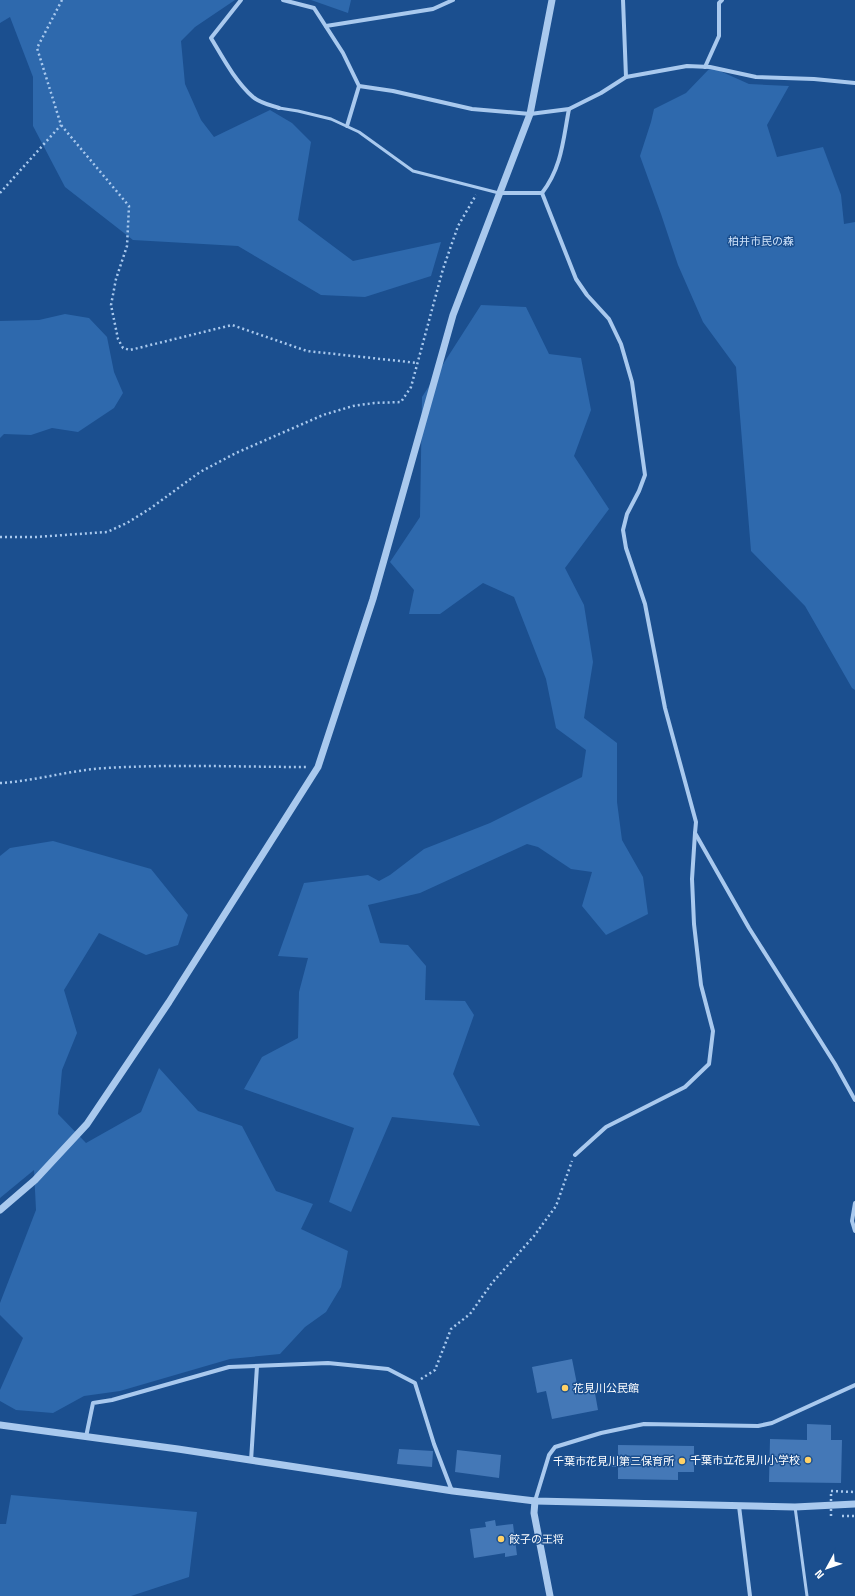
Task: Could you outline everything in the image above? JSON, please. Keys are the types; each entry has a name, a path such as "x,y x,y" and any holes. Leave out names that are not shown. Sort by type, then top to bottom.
{"street":[{"path":"241,0 211,38 232,72 253,98 279,108"},
{"path":"283,0 314,8 342,53 359,86 347,126"},
{"path":"326,26 433,9 453,0"},
{"path":"0,1210 35,1180 87,1124 169,1002 318,767 373,599 453,315 530,114 552,0"},
{"path":"623,0 626,77"},
{"path":"705,67 719,36 720,3 722,0"},
{"path":"359,86 393,91 472,109 530,114 569,109 626,77 687,66 705,67 756,77 814,79 855,83"},
{"path":"542,193 549,184 558,166 569,109"},
{"path":"500,193 542,193"},
{"path":"542,193 576,279 587,295 609,319 621,344 632,382 645,475 639,491 627,514 623,530 626,548 645,604 665,708 696,822 692,880 694,924 701,985 713,1031 709,1064 685,1087 606,1127 575,1155"},
{"path":"695,833 749,928 835,1064 855,1100"},
{"path":"855,1203 852,1221 855,1231"},
{"path":"86,1438 93,1403 112,1400 229,1367 328,1363 388,1370 415,1382 434,1444 452,1491"},
{"path":"251,1461 257,1366"},
{"path":"550,1596 534,1513 535,1501 549,1455 555,1447 600,1433 644,1424 758,1426 772,1423 855,1385"},
{"path":"0,1425 452,1491 535,1501 738,1506 855,1504"},
{"path":"738,1506 750,1596"}],"lane":[{"path":"279,108 331,119 360,132 413,171 500,193"},
{"path":"796,1506 807,1596"}],"path":[{"path":"62,0 37,48 62,125 129,206 127,246 116,279 111,305 118,339 123,348 130,350 232,325 307,351 418,363"},
{"path":"0,193 62,125"},
{"path":"0,537 36,537 107,532 127,523 151,508 200,472 242,450 323,416 353,406 374,403 401,402 411,387 443,269 458,226 480,189"},
{"path":"0,783 22,782 70,772 105,768 206,766 318,767"},
{"path":"415,1382 435,1370 451,1329 470,1314 492,1283 534,1236 556,1206 575,1155"},
{"path":"831,1516 831,1491 854,1492"}],"green space":[{"path":"0,0 235,0 195,27 181,41 185,84 201,120 214,137 270,110 292,123 311,142 298,220 353,261 441,242 431,276 365,297 321,295 238,246 133,240 65,187 33,126 33,77 10,17 0,23"},
{"path":"311,0 351,0 348,13"},
{"name":"柏井市民の森","path":"711,67 749,84 789,86 767,125 777,157 823,147 841,195 844,224 855,222 855,690 852,688 805,606 751,551 736,367 703,322 678,265 640,156 654,109 686,93"},
{"path":"481,305 526,307 549,354 581,358 591,410 574,456 609,509 565,568 584,605 593,662 584,718 617,743 617,802 622,840 643,877 648,914 606,935 582,906 592,872 571,869 538,847 527,844 420,893 368,905 380,943 408,945 426,966 425,1000 465,1001 474,1015 453,1074 480,1126 392,1117 351,1212 329,1202 354,1128 244,1089 262,1057 298,1038 299,992 308,958 278,956 304,883 368,875 379,881 390,875 424,849 490,823 582,777 586,750 556,728 546,679 514,597 483,583 440,614 409,614 414,590 390,562 420,517 422,397"},
{"path":"65,314 89,318 107,337 114,372 123,393 114,408 78,432 52,428 31,435 4,434 0,438 0,321 39,320"},
{"path":"53,841 151,869 188,915 178,945 146,955 99,933 64,990 77,1033 62,1070 58,1114 86,1143 141,1112 159,1068 198,1111 242,1126 276,1191 313,1204 301,1229 348,1251 341,1287 326,1312 305,1327 280,1354 230,1359 120,1391 84,1396 53,1413 16,1410 0,1401 0,1390 23,1338 0,1315 0,1303 36,1210 34,1170 0,1198 0,856 10,848"},
{"path":"11,1495 197,1512 189,1577 131,1596 0,1596 0,1524 6,1524"}],"building":[{"name":"花見川公民館","path":"572,1359 577,1384 593,1382 598,1410 552,1419 546,1391 537,1393 532,1367"},
{"path":"807,1424 831,1425 831,1440 842,1440 841,1483 769,1482 770,1439 807,1440"},
{"path":"618,1445 694,1446 694,1472 678,1472 678,1480 618,1479 618,1467 612,1467 612,1457 618,1457"},
{"path":"399,1449 433,1451 432,1467 397,1464"},
{"path":"457,1450 501,1455 499,1478 455,1472"},
{"path":"495,1520 496,1526 513,1524 517,1555 505,1557 505,1553 474,1558 470,1529 486,1527 485,1522"}],"place":[{"name":"花見川公民館","path":"565,1388"},
{"name":"千葉市立花見川小学校","path":"808,1460"},
{"name":"千葉市花見川第三保育所","path":"682,1461"},
{"name":"餃子の王将","path":"501,1539"}]}
